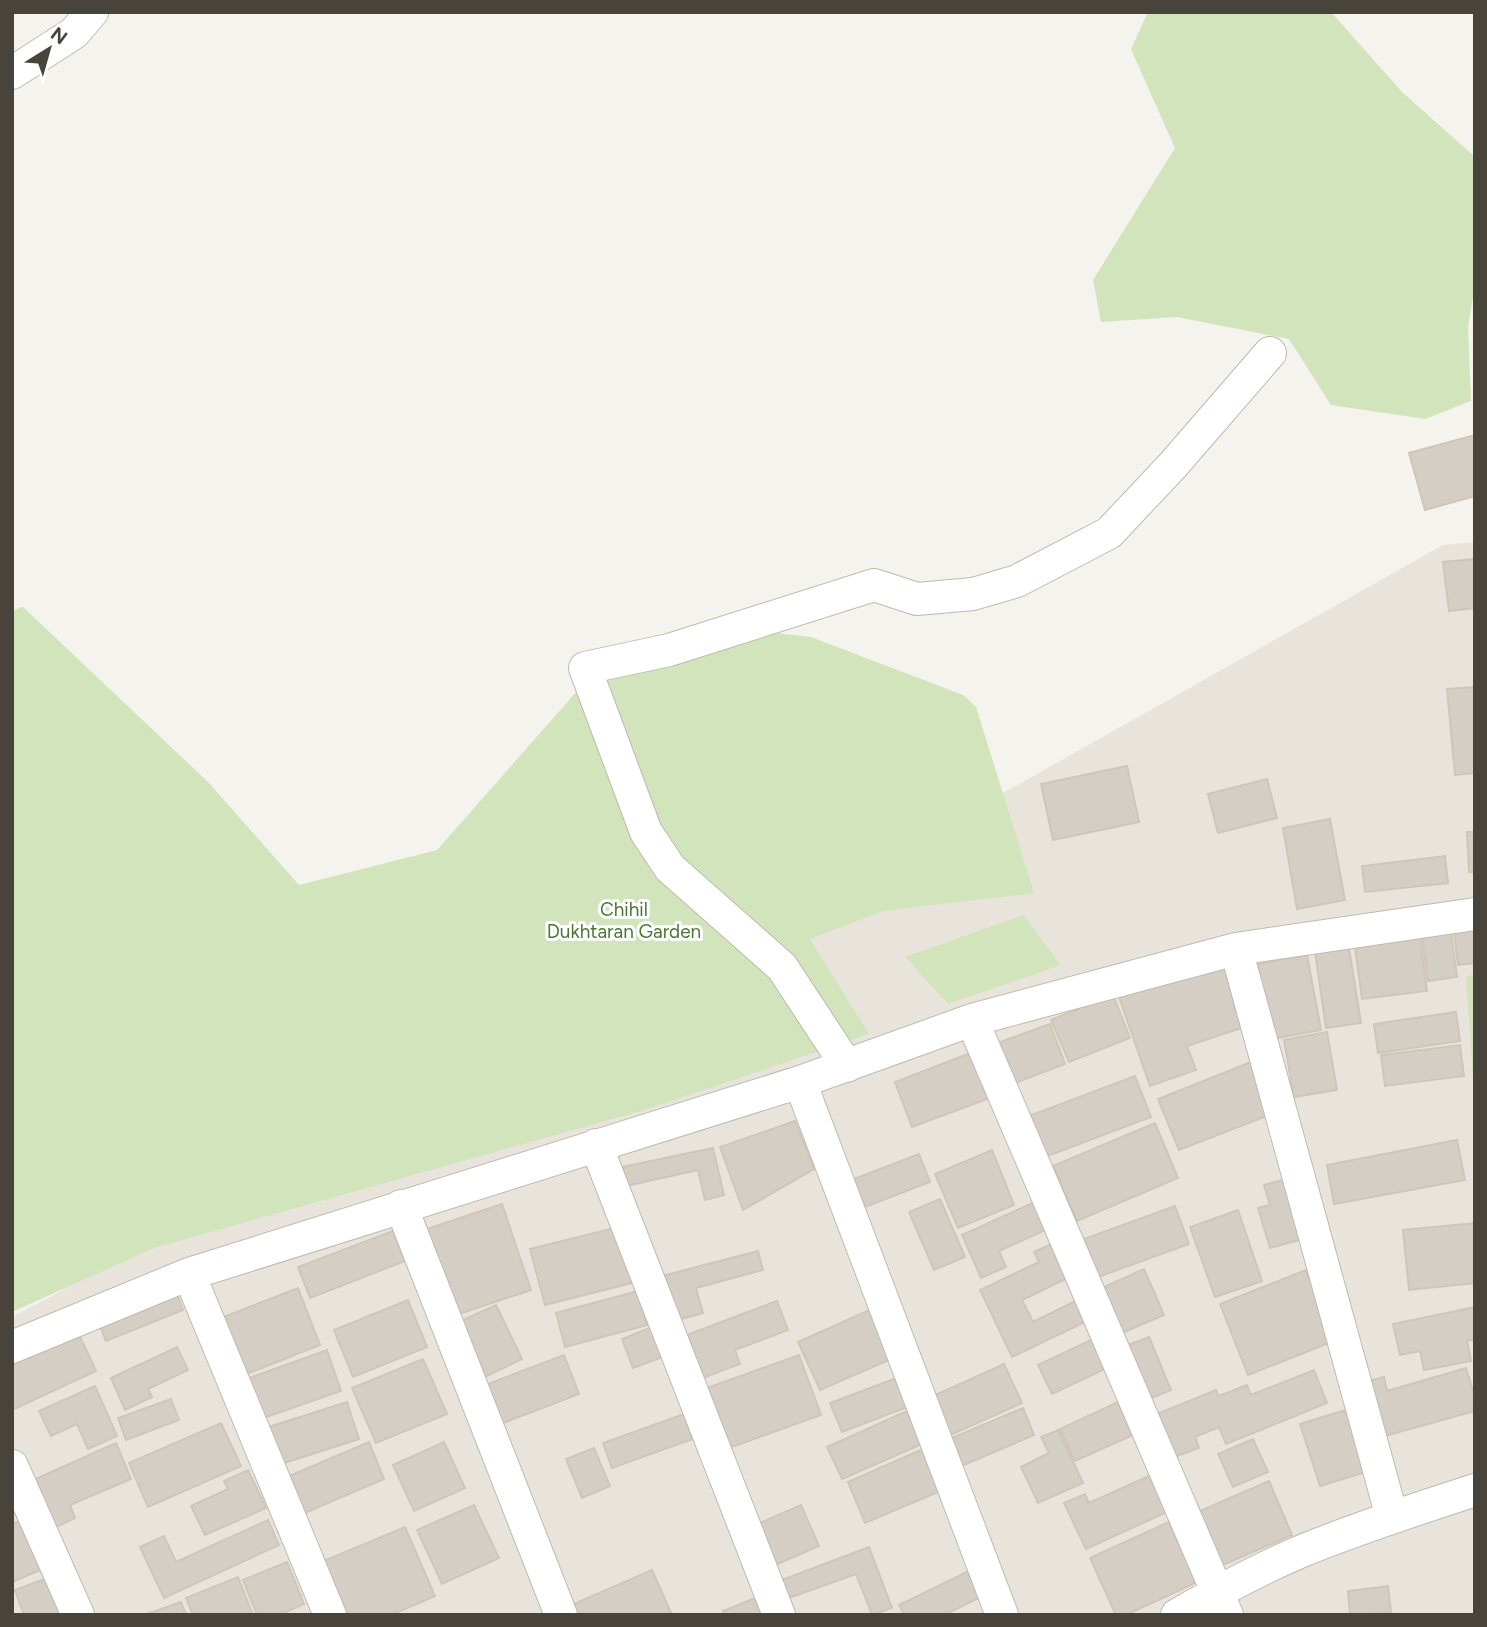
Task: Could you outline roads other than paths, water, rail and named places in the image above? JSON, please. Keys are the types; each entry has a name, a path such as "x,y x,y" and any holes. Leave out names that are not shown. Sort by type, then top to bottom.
{"street":[{"path":"12,73 74,33 92,12"},
{"path":"847,1066 782,967 670,868 646,832 585,668 669,650 874,585 917,599 973,594 1017,581 1109,533 1269,353"},
{"path":"12,1347 189,1274 800,1082 972,1020 1236,949 1475,914"},
{"path":"1236,949 1392,1517"},
{"path":"972,1020 1222,1603"},
{"path":"800,1082 1002,1615"},
{"path":"596,1145 779,1615"},
{"path":"401,1206 561,1615"},
{"path":"189,1274 330,1615"},
{"path":"12,1466 78,1615"},
{"path":"1177,1615 1222,1603 1301,1552 1392,1517 1475,1490"}],"park label":[{"name":"Chihil Dukhtaran Garden","path":"624,920"}]}
